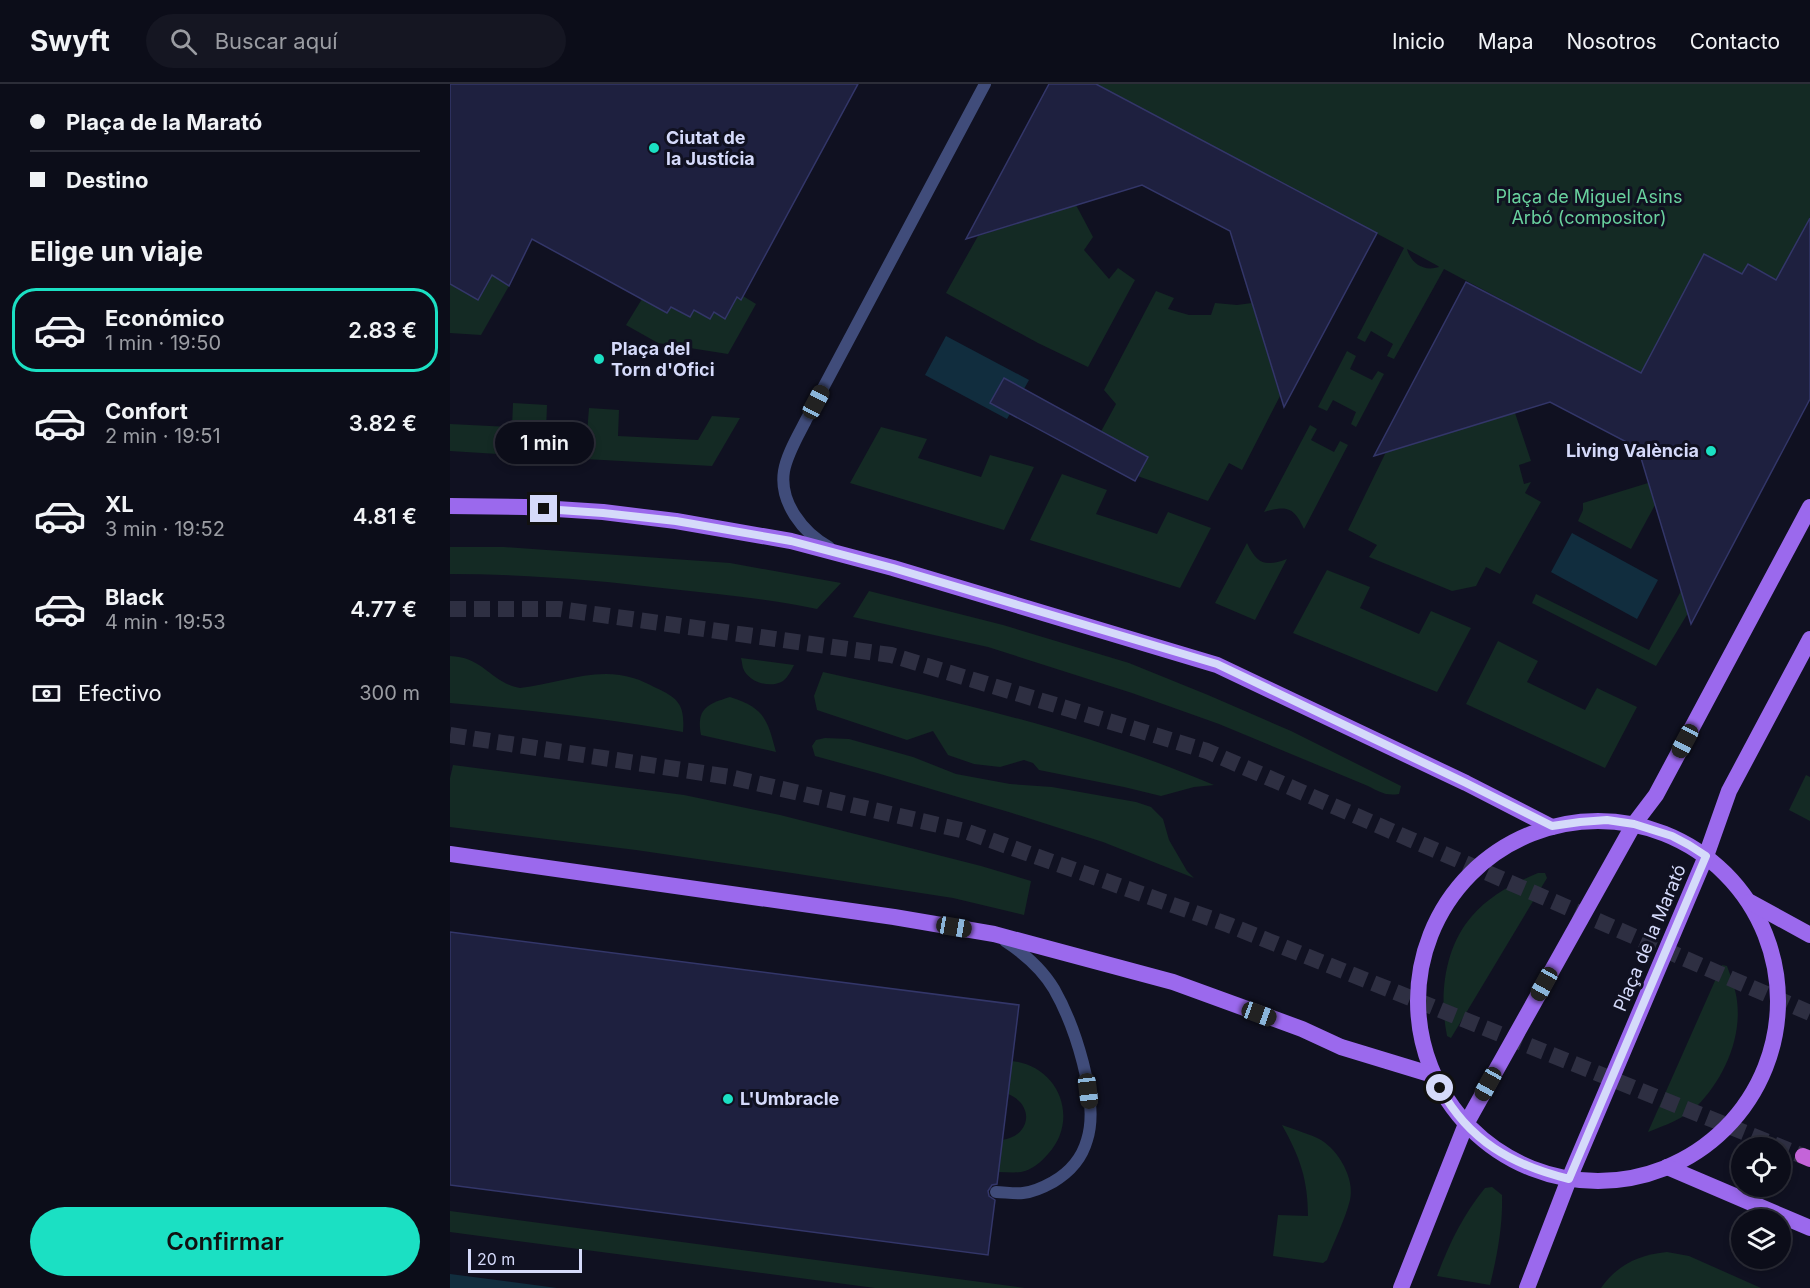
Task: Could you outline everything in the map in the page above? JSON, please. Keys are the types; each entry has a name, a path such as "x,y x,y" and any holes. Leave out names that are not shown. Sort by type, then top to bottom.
{"main road":[{"path":"450,506 547,509 665,520 791,541 893,568 1217,664 1552,826"},
{"path":"1401,1288 1466,1124 1634,824 1656,795 1810,507"},
{"path":"1706,856 1729,791 1810,639"},
{"name":"Plaça de la Marató","path":"1607,820 1634,824 1672,836 1706,856 1729,877 1749,902 1766,933 1775,966 1779,1001 1775,1036 1765,1070 1748,1101 1726,1128 1698,1150 1667,1167 1643,1175 1618,1180 1569,1179 1540,1172 1513,1160 1488,1144 1466,1124 1448,1101 1433,1075 1421,1038 1418,999 1422,961 1435,924 1455,890 1483,862 1516,840 1552,826 1580,822 1607,820"},
{"path":"450,854 894,917 994,934 1173,982 1302,1029 1341,1047 1433,1075"},
{"name":"Plaça de la Marató","path":"1569,1179 1706,856"},
{"path":"1749,902 1810,935"},
{"path":"1667,1167 1810,1228"},
{"path":"1527,1288 1569,1179"}],"street":[{"path":"846,556 820,542 805,530 794,514 785,491 784,472 806,420 985,84"},
{"path":"994,934 1024,953 1054,990 1070,1024 1085,1070 1090,1112 1088,1139 1079,1160 1062,1177 1042,1188 1023,1193 996,1192"}],"green space":[{"name":"Plaça de Miguel Asins Arbó (compositor)","path":"1096,84 1810,84 1810,217 1777,280 1748,264 1742,274 1704,254 1664,330 1807,405 1783,449 1444,269 1394,359 1387,356 1393,344 1371,331 1365,342 1357,338 1404,248","holes":["1407,249 1439,267 1428,268 1419,265 1411,258"]},
{"path":"1076,205 1093,237 1084,250 1109,279 1118,268 1135,280 1088,367 1038,343 946,293 978,236"},
{"path":"492,275 509,286 481,335 450,333 450,284"},
{"path":"1156,291 1174,298 1168,309 1189,315 1211,315 1215,303 1237,305 1252,303 1280,396 1242,470 1229,463 1208,501 1098,462 1092,448 1116,404 1104,390"},
{"path":"743,296 756,304 728,354 658,343 626,325 642,299 667,313 671,307 690,317 694,310 714,312 725,319 737,297 741,300"},
{"path":"1347,351 1356,356 1350,369 1372,380 1378,371 1384,374 1356,427 1351,424 1356,412 1333,400 1327,411 1318,407"},
{"path":"513,403 547,405 545,457 450,451 450,424 512,427"},
{"path":"589,408 619,410 618,436 698,440 712,416 740,418 712,466 585,459"},
{"path":"1515,413 1531,461 1519,465 1524,484 1531,482 1525,493 1541,502 1500,574 1486,567 1476,586 1452,591 1369,557 1377,545 1348,530 1386,452"},
{"path":"1310,425 1317,429 1311,440 1334,452 1340,441 1348,445 1304,529 1297,516 1289,510 1264,512"},
{"path":"881,427 927,439 918,458 981,477 990,455 1034,467 1004,530 850,483"},
{"path":"1062,474 1107,490 1096,514 1157,534 1168,512 1211,528 1180,588 1030,540"},
{"path":"1648,483 1655,505 1631,549 1578,521 1583,510 1583,503"},
{"path":"1247,543 1254,555 1263,562 1273,563 1287,559 1255,620 1215,603"},
{"path":"450,547 504,547 730,563 841,583 817,609 744,597 616,583 533,576 450,574"},
{"path":"1327,570 1370,587 1360,608 1419,634 1431,611 1471,628 1437,692 1293,633"},
{"path":"869,591 1003,625 1129,663 1291,731 1401,786 1399,794 1383,793 1219,724 1132,693 988,647 853,617"},
{"path":"1681,591 1688,613 1656,666 1532,603 1536,594 1649,650"},
{"path":"1498,641 1538,661 1527,682 1585,710 1597,688 1637,707 1605,768 1466,704"},
{"path":"450,656 462,657 471,661 502,681 520,688 591,675 619,675 636,679 675,699 683,715 683,732 567,715 450,703"},
{"path":"741,658 794,665 783,681 766,684 754,680 746,673"},
{"path":"823,672 922,694 1070,734 1167,766 1214,785 1194,787 1161,796 1039,770 1033,763 1024,760 1000,767 974,764 948,755 933,731 907,740 817,710 814,696"},
{"path":"730,697 757,710 770,731 776,752 701,735 700,719 705,709 715,702"},
{"path":"849,739 913,757 956,774 1010,784 1052,787 1136,802 1151,807 1163,819 1169,840 1187,871 1194,878 1103,842 815,756 812,746 816,740"},
{"path":"453,765 684,795 780,815 981,866 1031,881 1024,915 953,898 792,873 636,850 450,827 450,778"},
{"path":"1806,775 1810,777 1810,821 1789,810"},
{"path":"1538,873 1545,873 1547,878 1451,1038 1447,1036 1444,989 1455,943 1472,916 1494,896"},
{"path":"1722,965 1727,966 1737,1001 1737,1030 1729,1058 1715,1084 1692,1111 1648,1132"},
{"path":"1012,1061 1028,1065 1042,1073 1052,1083 1060,1096 1063,1111 1062,1125 1058,1140 1036,1165 1021,1172 998,1172 1002,1140 1019,1133 1026,1120 1023,1105 1008,1094"},
{"path":"1282,1125 1312,1136 1328,1145 1339,1158 1348,1175 1350,1200 1327,1260 1323,1263 1273,1256 1278,1215 1308,1216 1302,1169"},
{"path":"1492,1187 1502,1195 1502,1218 1490,1285 1437,1276 1463,1219 1485,1188"},
{"path":"450,1211 1025,1288 875,1288 450,1232"},
{"path":"1667,1252 1689,1256 1761,1288 1601,1288 1615,1273 1630,1262"}],"water":[{"path":"946,336 1029,380 1007,419 925,375"},
{"path":"1572,533 1658,580 1637,619 1551,572"},
{"path":"450,1274 557,1288 450,1288"}],"building":[{"name":"Ciutat de la Justícia","path":"450,84 858,84 741,300 737,297 725,319 714,312 710,319 694,310 690,317 671,307 667,313 532,239 509,286 492,275 478,300 450,284"},
{"path":"1049,84 1096,84 1377,233 1284,407 1230,231 1142,185 966,239"},
{"name":"Living València","path":"1810,218 1810,399 1691,624 1638,448 1550,402 1374,456 1466,282 1641,373 1704,254 1742,274 1748,264 1776,280"},
{"path":"1004,378 1148,457 1135,481 990,403"},
{"name":"L'Umbracle","path":"450,932 1019,1005 997,1184 992,1185 988,1191 989,1196 995,1200 988,1255 450,1185"}],"tunnel":[{"path":"450,609 559,609 891,655 1207,751 1810,1013"},
{"path":"450,735 730,777 965,831 1229,925 1803,1156"}],"place":[{"name":"Ciutat de la Justícia","path":"654,148"},
{"name":"Plaça del Torn d'Ofici","path":"599,359"},
{"name":"Living València","path":"1711,451"},
{"name":"L'Umbracle","path":"728,1099"}],"route":[{"path":"544,509 676,521 791,541 893,568 1217,664 1552,826 1607,820 1634,824 1672,836 1706,856 1569,1179 1540,1172 1513,1160 1488,1144 1466,1124 1440,1088"}]}
